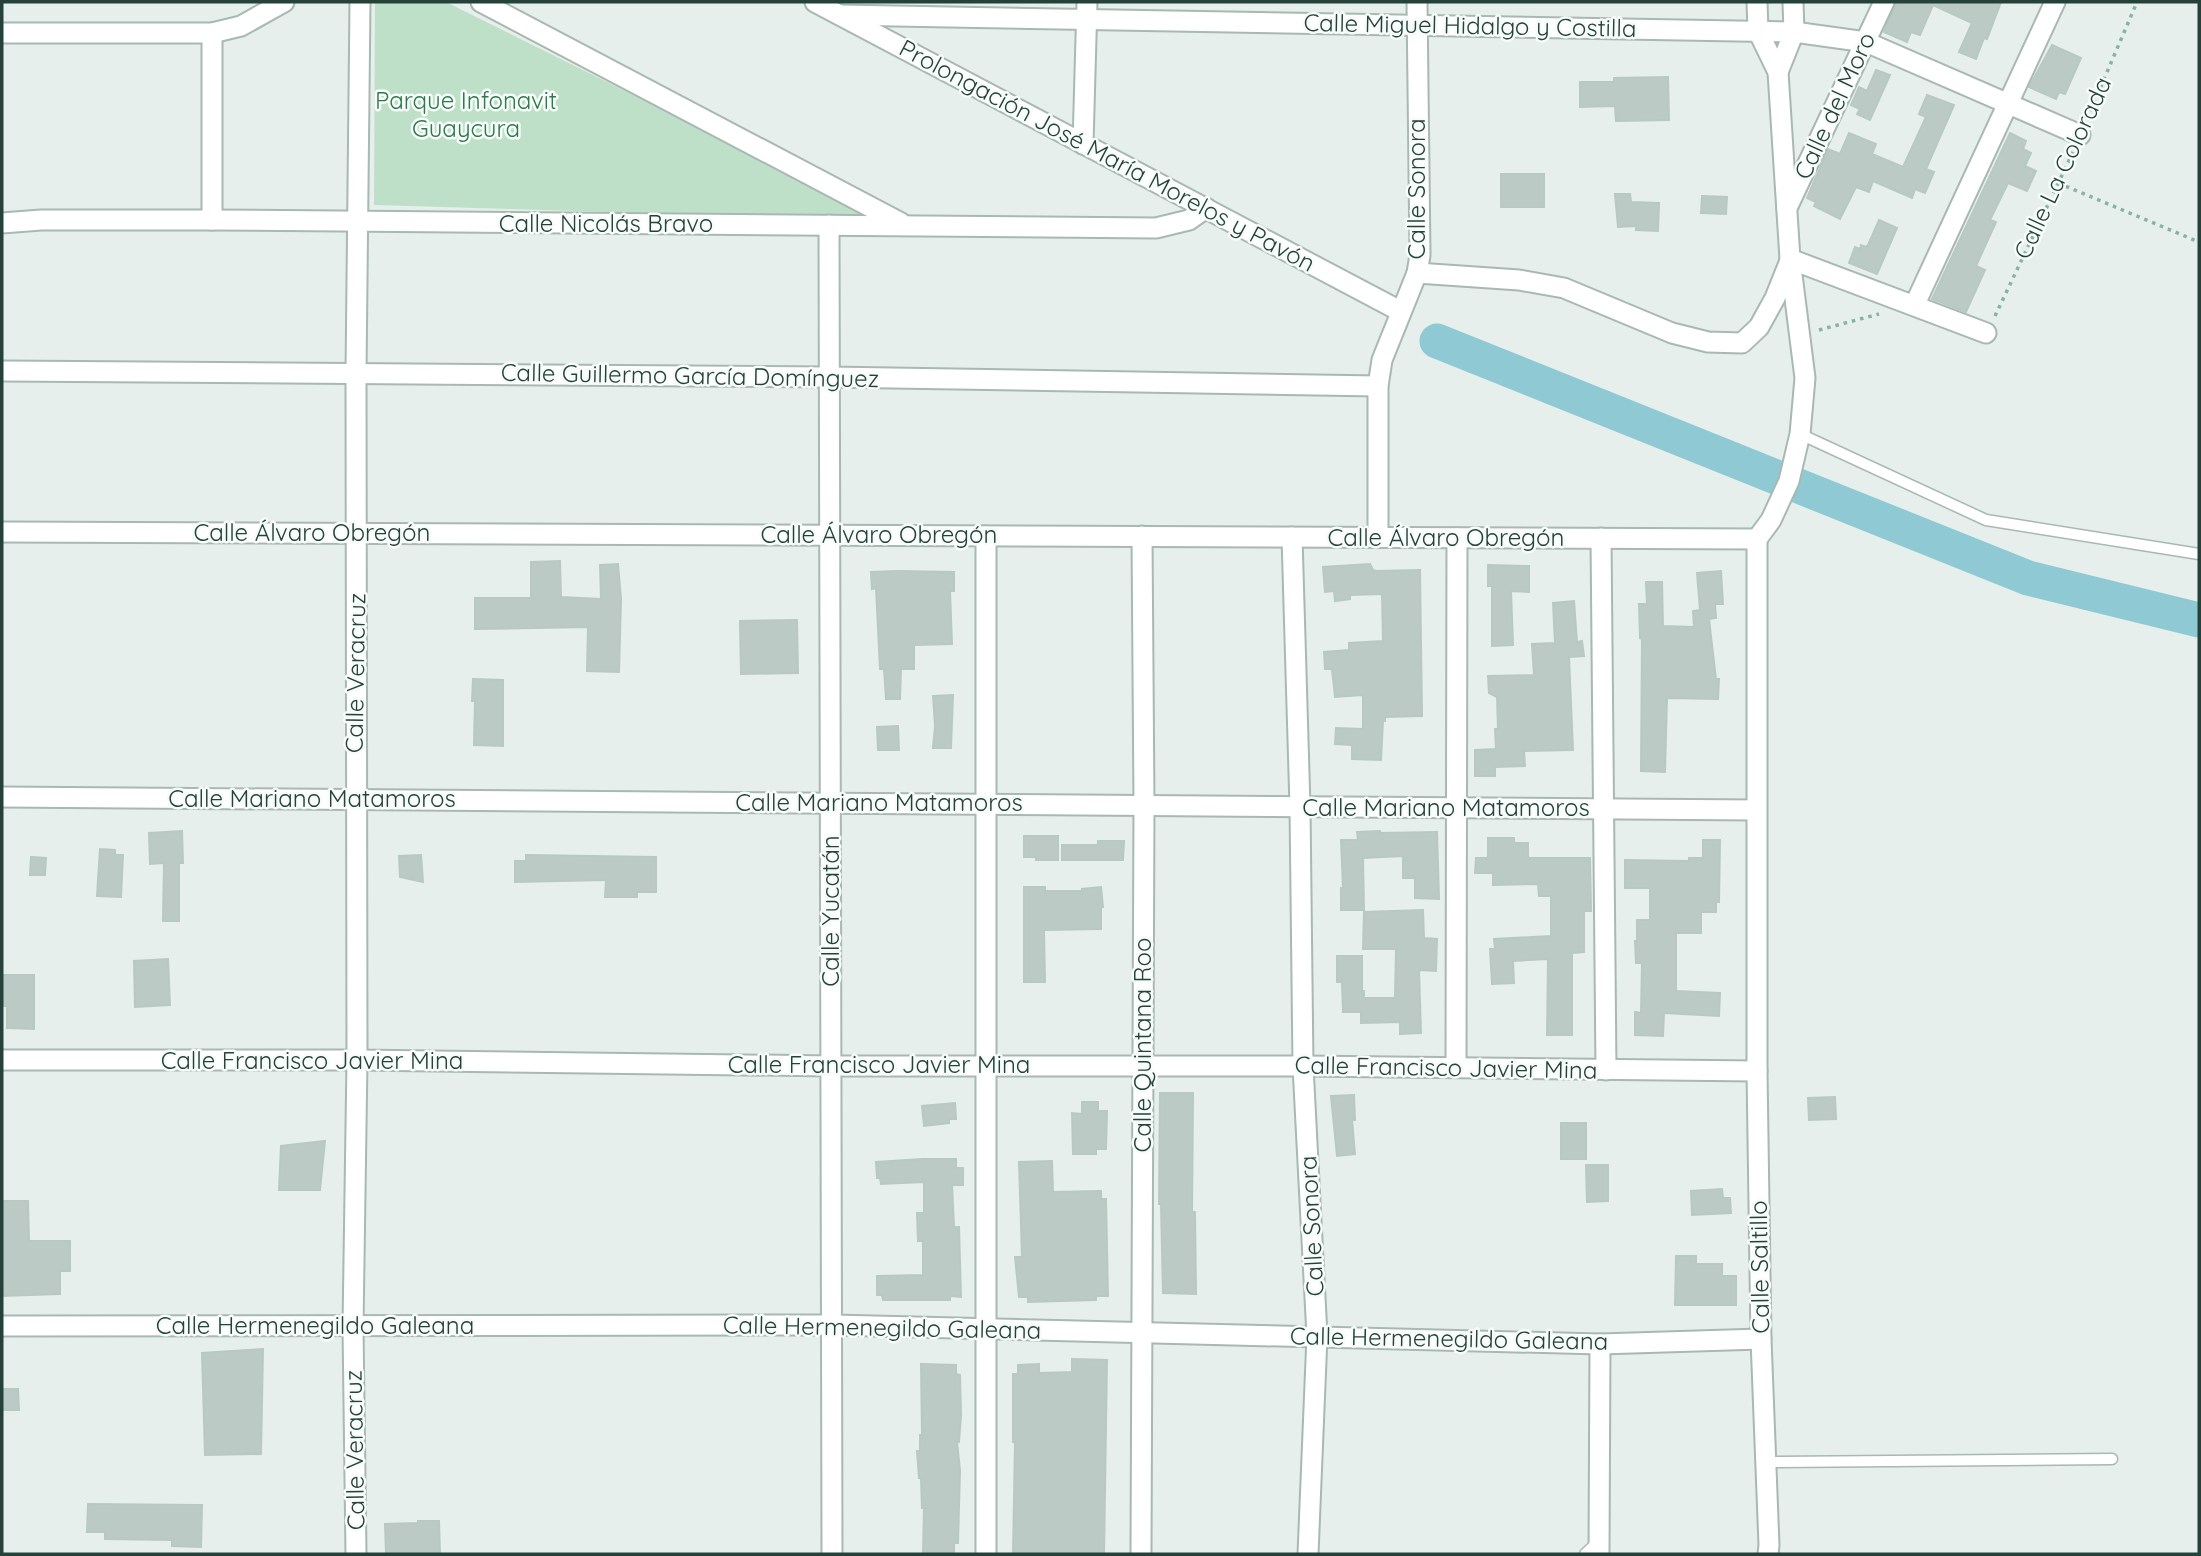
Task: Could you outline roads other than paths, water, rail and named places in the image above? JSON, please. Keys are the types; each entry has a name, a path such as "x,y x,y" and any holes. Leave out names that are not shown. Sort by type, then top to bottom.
{"street":[{"path":"2,33 212,33 241,26 284,2"},
{"name":"Calle Veracruz","path":"356,1554 353,1327 357,1060 355,799 359,2"},
{"path":"481,2 905,225"},
{"name":"Prolongación José María Morelos y Pavón","path":"815,2 1400,311"},
{"name":"Calle Sonora","path":"1378,537 1378,386 1382,360 1417,273 1420,255 1417,2"},
{"path":"1757,2 1758,32 1778,72 1790,258 1805,378 1800,435 1789,481 1771,520 1757,539"},
{"path":"1778,72 1794,32 1793,2"},
{"name":"Calle del Moro","path":"1786,209 1884,2"},
{"path":"1914,304 2055,2"},
{"path":"1083,144 1087,11"},
{"name":"Calle Miguel Hidalgo y Costilla","path":"840,15 1087,11 1416,25 1794,32 1866,42 2080,135"},
{"path":"212,33 212,220"},
{"name":"Calle Nicolás Bravo","path":"2,223 41,220 212,220 1156,229 1189,220 1206,208"},
{"name":"Calle Yucatán","path":"829,225 832,1554"},
{"path":"1417,273 1519,280 1564,288 1672,333 1708,342 1742,343 1759,327 1790,258"},
{"path":"1790,258 1986,333"},
{"name":"Calle Guillermo García Domínguez","path":"2,371 829,377 1378,386"},
{"name":"Calle Álvaro Obregón","path":"2,532 1757,539"},
{"path":"986,536 986,1554"},
{"name":"Calle Quintana Roo","path":"1141,1554 1144,805 1142,536"},
{"name":"Calle Sonora","path":"1292,537 1300,807 1303,1066 1317,1336 1308,1554"},
{"path":"1455,1067 1457,538"},
{"path":"1601,538 1606,1070"},
{"name":"Calle Saltillo","path":"1757,539 1757,1071 1761,1339 1768,1554"},
{"name":"Calle Mariano Matamoros","path":"2,797 1756,810"},
{"name":"Calle Francisco Javier Mina","path":"2,1060 357,1060 832,1066 1303,1066 1757,1071"},
{"name":"Calle Hermenegildo Galeana","path":"2,1326 833,1325 1600,1343 1761,1339"},
{"path":"1599,1547 1600,1343"}],"lane":[{"path":"1800,435 1986,520 2199,554"},
{"path":"1767,1462 2112,1460"},
{"path":"1585,1554 1599,1547"}],"waterway":[{"path":"1437,341 2028,578 2199,620"}],"park label":[{"name":"Parque Infonavit Guaycura","path":"466,115"}]}
